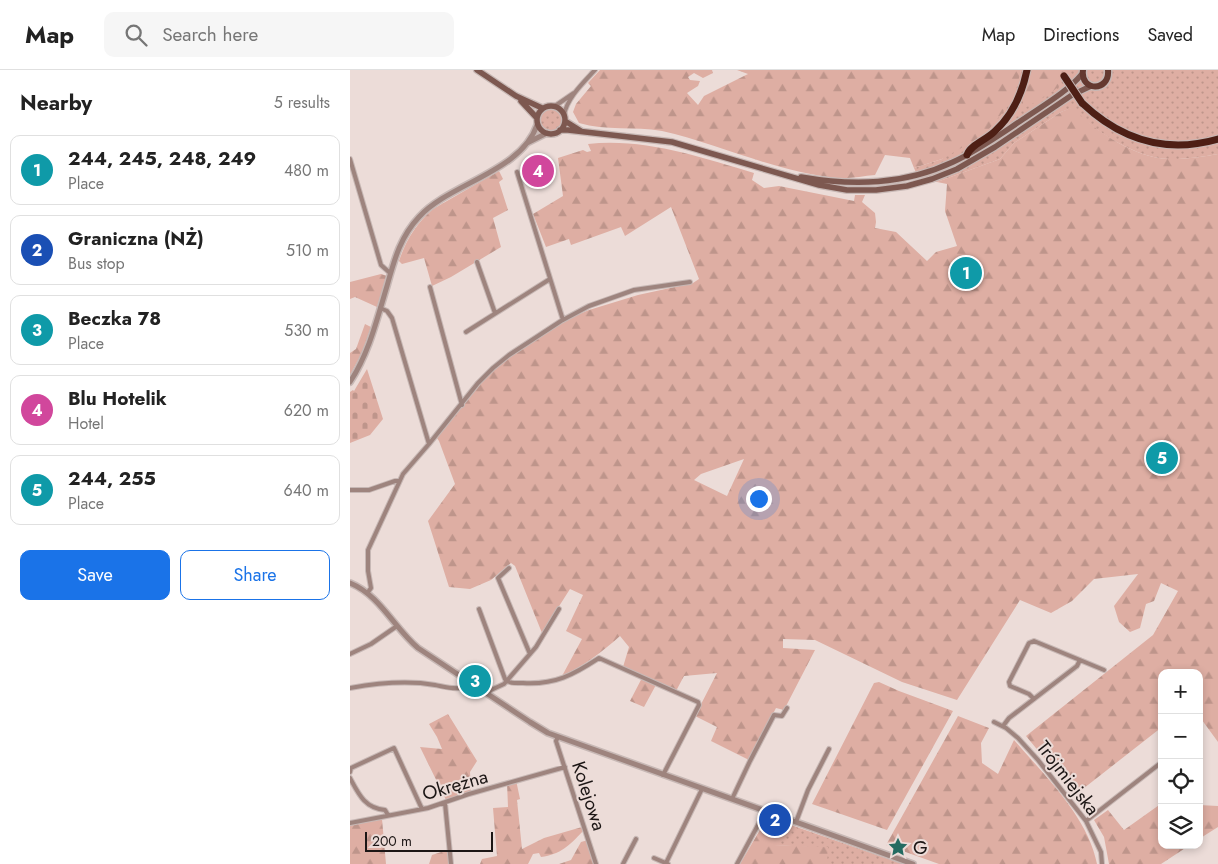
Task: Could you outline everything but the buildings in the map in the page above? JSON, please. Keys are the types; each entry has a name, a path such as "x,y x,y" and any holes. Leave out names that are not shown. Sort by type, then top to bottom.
{"highway":[{"path":"967,155 968,150 994,132 1007,118 1019,97 1027,70"},
{"path":"1063,73 1082,103 1112,127 1154,143 1183,145 1218,139"}],"main road":[{"path":"477,70 516,96 542,108"},
{"path":"516,96 536,117 537,125 546,133 553,134 560,130 672,142 819,185 847,190 876,190 919,182 945,174 970,162 1072,94 1091,86 1103,84 1107,80 1110,71"},
{"path":"774,171 838,182 875,182 906,178 931,171 967,155 1035,111 1074,82 1082,72"},
{"path":"1082,72 1084,80 1091,86"},
{"path":"536,117 542,108 555,106 560,109 564,118 583,132"},
{"path":"560,130 564,118"}],"street":[{"path":"564,118 566,108 576,92 595,70"},
{"path":"555,106 576,92"},
{"path":"525,145 537,125"},
{"path":"350,382 367,350 390,273 405,235 423,213 436,202 502,164 525,145 546,133"},
{"path":"350,163 381,265 390,273"},
{"path":"517,172 562,320"},
{"path":"477,262 495,313"},
{"path":"466,332 550,279"},
{"path":"368,592 371,588 368,571 368,550 402,474 462,405 478,383 499,363 562,320 572,317 589,306 634,290 690,282"},
{"path":"430,287 462,405"},
{"path":"380,308 387,311 392,318 429,444"},
{"path":"350,490 369,490 399,481"},
{"path":"509,568 498,578 530,654"},
{"path":"350,583 368,592 418,648 540,728 558,737 913,864"},
{"path":"479,609 505,679 510,683 538,684 549,682 570,675 599,658 698,702 699,705 663,775"},
{"path":"487,694 507,681 538,645 559,609"},
{"path":"350,654 371,644 397,626"},
{"path":"1034,699 1029,694 1010,686 1009,682 1029,643 1034,641 1104,670"},
{"path":"1003,726 1008,718 1077,666 1080,660"},
{"path":"350,688 388,682 433,684 451,688 465,688 471,683"},
{"path":"732,799 774,716 782,716 787,708"},
{"name":"Trójmiejska","path":"994,722 1013,732 1038,760 1086,821 1101,852 1102,864"},
{"name":"Kolejowa","path":"558,737 556,741 596,864"},
{"path":"350,772 351,768 394,748 422,809"},
{"path":"796,822 808,790 829,749"},
{"path":"1086,821 1158,765"},
{"name":"Okrężna","path":"350,823 422,809 565,767"},
{"path":"350,779 367,805 376,810 385,810 388,815"},
{"path":"654,858 667,863 702,789"},
{"path":"445,803 451,864"},
{"path":"737,864 765,812"},
{"path":"623,864 636,839"}],"green space":[{"path":"600,70 712,70 713,73 703,78 694,73 688,77 690,80 700,81 698,86 687,93 698,105 704,96 748,74 737,70 1021,70 1013,100 984,135 942,159 914,168 910,158 885,155 875,175 843,178 793,170 662,131 599,127 579,123 573,112 576,104 591,86 588,83"},
{"path":"1021,70 1218,70 1218,154 1172,159 1148,156 1124,146 1100,132 1072,108 1061,112 1014,143 1000,159 937,182 918,177 914,168 942,159"},
{"path":"1032,70 1056,70 1062,84 1048,95 1021,110"},
{"path":"1073,107 1101,132 1124,146 1148,156 1172,159 1218,154 1218,742 1203,721 1203,669 1158,669 1158,730 1079,792 1059,776 1026,736 1153,635 1178,591 1161,583 1154,601 1146,604 1140,628 1130,632 1119,622 1114,606 1138,574 1094,579 1072,601 1051,613 1020,600 957,700 902,682 815,640 783,639 783,648 815,650 784,710 776,708 749,760 711,741 717,727 695,716 717,673 684,676 676,691 657,683 644,707 630,701 643,676 623,667 629,647 620,636 578,668 562,676 582,639 566,631 583,595 570,589 542,633 515,566 511,563 491,580 470,589 449,587 428,521 455,484 436,437 490,370 563,321 589,310 638,295 693,283 699,279 671,207 625,236 621,227 571,245 569,239 546,247 533,214 563,196 558,158 583,150 591,151 588,144 609,143 651,146 754,173 752,180 764,188 779,186 854,201 855,195 865,195 862,202 875,213 875,228 896,232 927,261 936,252 957,246 945,211 947,184 937,182 1000,159 1014,143 1061,112","holes":["744,459 727,496 694,480 701,474"]},
{"path":"551,109 559,112 562,120 559,128 551,131 543,128 540,120 543,112"},
{"path":"499,171 503,179 499,182 508,210 493,218 501,247 451,277 432,286 424,258 402,264 399,261 412,233 433,209"},
{"path":"381,274 387,276 377,307 355,297 350,299 350,282"},
{"path":"365,324 371,327 362,353 350,375 350,353 356,349"},
{"path":"367,369 383,419 370,435 350,443 350,392 354,391"},
{"path":"879,682 953,711 887,830 812,804 874,683"},
{"path":"448,714 477,761 470,772 471,791 446,800 420,747 442,749 429,724"},
{"path":"958,716 989,728 981,743 982,763 998,774 1014,740 1052,783 1075,814 1085,830 1097,864 939,864 886,845"},
{"path":"516,780 520,799 517,800 522,849 544,838 582,827 583,831 569,845 559,851 541,857 539,853 533,854 528,864 480,864 482,859 497,856 493,808 508,807 507,783"},
{"path":"1203,805 1218,806 1218,827 1203,836"},
{"path":"1158,806 1158,849 1184,849 1161,864 1109,864 1104,837 1094,820 1108,810 1124,830"},
{"path":"382,819 386,864 350,864 350,825"},
{"path":"770,821 786,827 775,845 828,847 827,864 740,864 764,823"},
{"path":"788,824 903,864 827,864 827,848 774,845"},
{"path":"588,840 595,864 559,864 571,860 581,842"},
{"path":"449,851 449,864 429,864 432,855"}],"place":[{"name":"Blu Hotelik","path":"538,171"},
{"name":"244, 245, 248, 249","path":"966,273"},
{"name":"244, 255","path":"1162,458"},
{"name":"Beczka 78","path":"475,681"},
{"name":"Graniczna (NŻ)","path":"775,820"},
{"name":"G","path":"898,847"}]}
